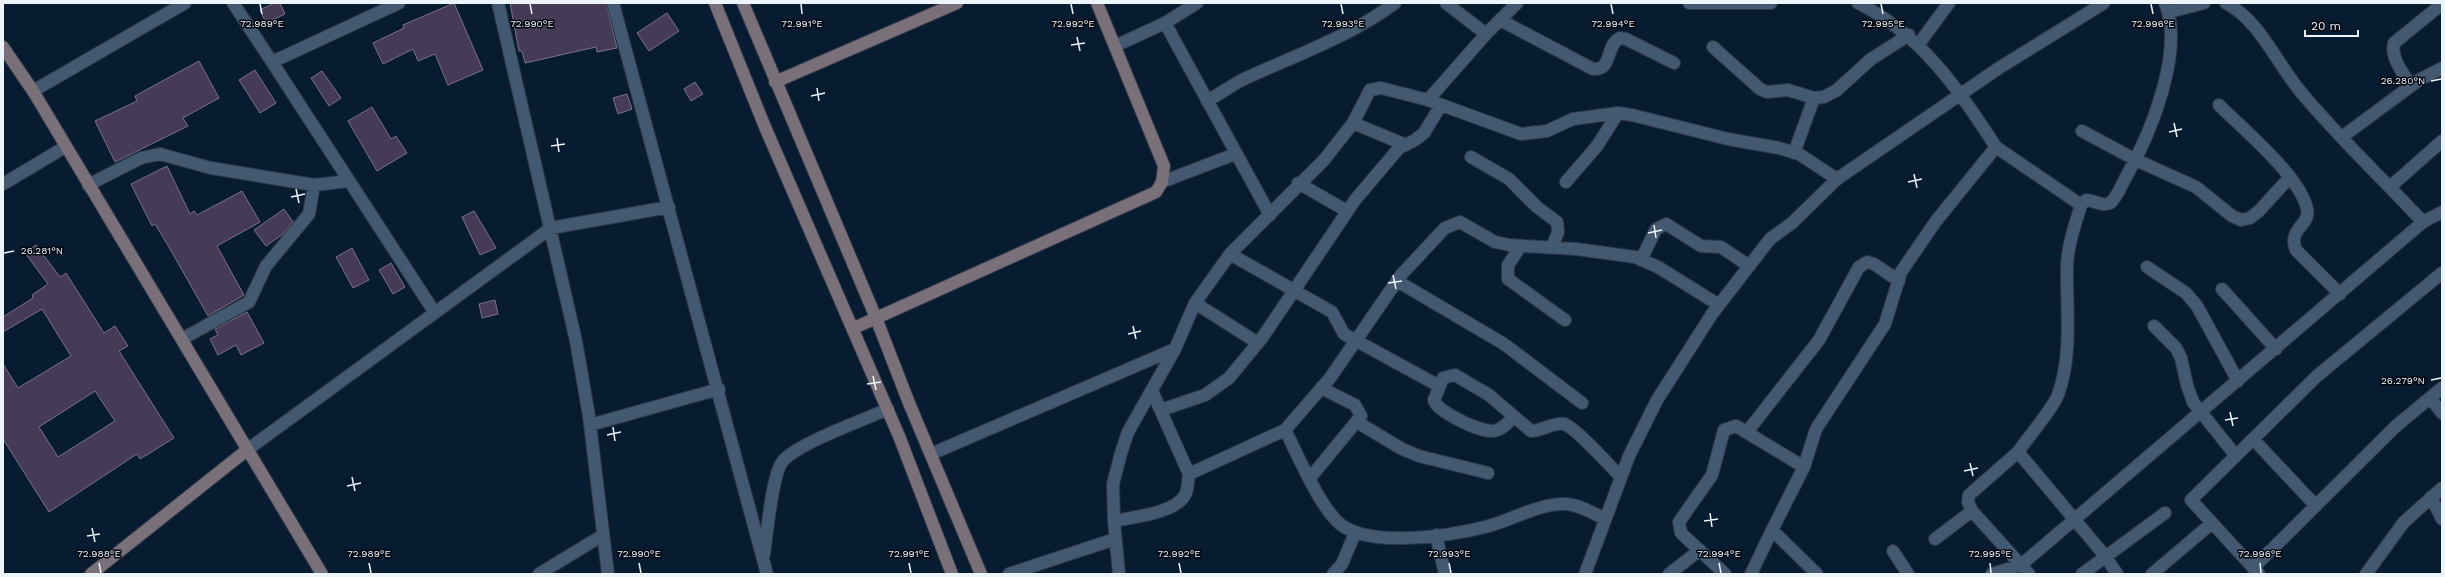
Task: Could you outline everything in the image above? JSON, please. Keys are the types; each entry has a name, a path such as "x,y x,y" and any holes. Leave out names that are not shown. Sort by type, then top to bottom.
{"street":[{"path":"33,91 186,3"},
{"path":"233,3 435,313"},
{"path":"272,62 376,8 399,3"},
{"path":"498,3 576,341 590,425 608,574"},
{"path":"613,3 719,388 767,574"},
{"path":"715,3 765,127 854,328 888,409 952,574"},
{"path":"743,3 876,318 981,574"},
{"path":"776,82 956,3"},
{"path":"854,328 1156,192 1162,182 1164,166 1097,3"},
{"path":"1115,46 1165,23 1197,3"},
{"path":"1208,101 1243,80 1337,39 1378,16 1395,3"},
{"path":"1446,3 1486,34"},
{"path":"1428,100 1486,34 1517,3"},
{"path":"1689,3 1771,3"},
{"path":"1858,3 1874,11 1909,36 1918,45 1962,95 1996,147 2081,205"},
{"path":"1918,45 1949,3"},
{"path":"1585,574 1629,456 1657,400 1719,305 1770,239 1792,223 1837,179 1962,95 1999,68 2104,3"},
{"path":"2025,569 1972,511 1968,502 1969,495 2018,452 2057,397 2067,356 2067,263 2069,248 2081,205 2086,200 2104,204 2110,203 2136,160 2163,95 2170,40 2167,7 2204,3"},
{"path":"2226,3 2238,9 2259,33 2299,89 2342,138 2423,222"},
{"path":"2411,86 2394,56 2392,50 2394,43 2442,4"},
{"path":"1500,20 1593,69 1602,68 1606,64 1612,45 1620,38 1626,39 1674,63"},
{"path":"1165,23 1235,154 1270,215"},
{"path":"1713,47 1760,89 1767,92 1795,91 1814,98 1824,97 1837,90 1871,59 1909,36"},
{"path":"3,46 33,91 64,147 182,340 321,574"},
{"path":"2342,138 2411,86 2442,68"},
{"path":"1119,574 1115,539 1113,484 1121,453 1128,432 1175,349 1195,303 1230,254 1270,215 1298,183 1324,160 1353,123 1365,97 1374,88 1428,100 1521,134 1547,131 1573,119 1618,113 1794,153 1837,179"},
{"path":"1794,153 1814,98"},
{"path":"1161,410 1205,395 1218,388 1230,378 1258,343 1347,211 1390,158 1424,133 1441,105"},
{"path":"2219,105 2290,177 2308,210 2307,216 2294,236 2293,243 2296,250 2340,294"},
{"path":"1566,182 1596,146 1618,113"},
{"path":"1353,123 1406,145"},
{"path":"2082,131 2136,160 2196,187 2232,216 2241,220 2250,218 2259,211 2290,177"},
{"path":"2390,187 2442,141"},
{"path":"3,184 64,147"},
{"path":"1752,574 1772,530 1804,468 1807,453 1816,429 1885,324 1901,272 1936,221 1996,147"},
{"path":"88,185 141,158 160,154 211,168 314,185 349,181"},
{"path":"1162,182 1235,154"},
{"path":"1471,157 1509,179 1537,207 1557,222 1558,232 1552,247"},
{"path":"1298,183 1347,211"},
{"path":"182,340 249,302 266,266 309,214 314,185"},
{"path":"91,574 247,450 551,228 669,207"},
{"path":"1992,574 2025,569 2075,519 2202,413 2423,222 2442,212"},
{"path":"1189,474 1285,430 1321,388 1357,340 1397,281 1445,228 1453,224 1460,222 1468,225 1495,242 1520,247 1552,247 1609,252 1641,260 1658,267 1719,305"},
{"path":"1641,260 1656,229 1666,224 1701,246 1721,247 1749,266"},
{"path":"1520,247 1508,265 1506,273 1508,279 1565,320"},
{"path":"1230,254 1332,312 1344,334 1439,386"},
{"path":"1747,432 1819,340 1859,267 1867,262 1874,264 1899,281"},
{"path":"2147,267 2186,293 2197,306 2238,381"},
{"path":"2442,273 2317,376 2191,500 2256,571 2316,506 2396,426 2442,388"},
{"path":"1397,281 1504,344 1582,403"},
{"path":"2222,289 2276,349"},
{"path":"1195,303 1258,343"},
{"path":"2154,326 2176,348 2181,358 2189,395 2236,456"},
{"path":"931,454 1175,349"},
{"path":"1513,417 1503,427 1493,431 1449,415 1435,405 1434,400 1443,378 1455,375 1478,387 1531,431 1543,430 1556,425 1569,426 1621,477"},
{"path":"590,425 719,388"},
{"path":"1310,478 1361,416 1355,405 1321,388"},
{"path":"1114,521 1168,509 1179,504 1186,493 1189,474 1152,391"},
{"path":"2430,398 2442,413"},
{"path":"763,559 776,478 782,461 796,450 888,409"},
{"path":"1357,422 1402,449 1419,456 1488,473"},
{"path":"1725,574 1681,533 1679,522 1712,475 1724,430 1736,426 1804,468"},
{"path":"1285,430 1330,514 1340,524 1355,533 1374,538 1436,535 1484,527 1554,505 1580,506 1605,519"},
{"path":"2254,439 2316,506"},
{"path":"2018,452 2106,556 2117,574"},
{"path":"2366,574 2404,522 2442,488"},
{"path":"2431,497 2442,519"},
{"path":"1935,539 1972,511"},
{"path":"2082,574 2166,513"},
{"path":"2152,574 2212,523"},
{"path":"1772,530 1817,574"},
{"path":"1333,574 1342,564 1355,533"},
{"path":"539,574 603,535"},
{"path":"1436,535 1445,574"},
{"path":"1009,574 1115,539"},
{"path":"1668,574 1700,550"},
{"path":"1893,551 1908,574"}],"building":[{"path":"274,3 280,3 285,14 266,23 260,10"},
{"path":"454,3 483,70 448,85 435,54 418,61 413,49 383,64 373,43 404,28 403,25"},
{"path":"510,3 606,3 617,48 597,52 596,47 525,63 522,51 519,51"},
{"path":"667,13 679,31 649,51 637,33"},
{"path":"199,61 219,98 183,118 188,126 115,162 95,121 137,101 135,96"},
{"path":"255,70 276,103 260,113 239,80"},
{"path":"322,71 341,98 329,106 311,78"},
{"path":"695,82 703,94 691,101 684,89"},
{"path":"627,94 632,109 618,114 613,98"},
{"path":"372,107 391,139 396,136 407,153 377,171 348,121"},
{"path":"167,166 190,214 194,211 197,215 242,191 260,222 217,246 244,295 208,316 155,224 152,226 131,184"},
{"path":"284,209 293,222 283,234 266,246 254,230"},
{"path":"474,211 496,248 480,255 462,217"},
{"path":"36,245 60,277 66,273 104,333 115,326 128,346 119,351 174,438 140,459 137,454 49,512 3,439 3,364 18,388 71,356 42,309 3,332 3,317 33,298 32,295 48,284 25,253","holes":["95,391 115,421 58,457 39,427"]},
{"path":"352,248 369,280 353,288 336,257"},
{"path":"391,263 405,287 393,294 379,270"},
{"path":"495,300 498,314 482,318 479,304"},
{"path":"247,312 264,343 241,355 236,345 218,355 210,339 218,335 215,329"}]}
